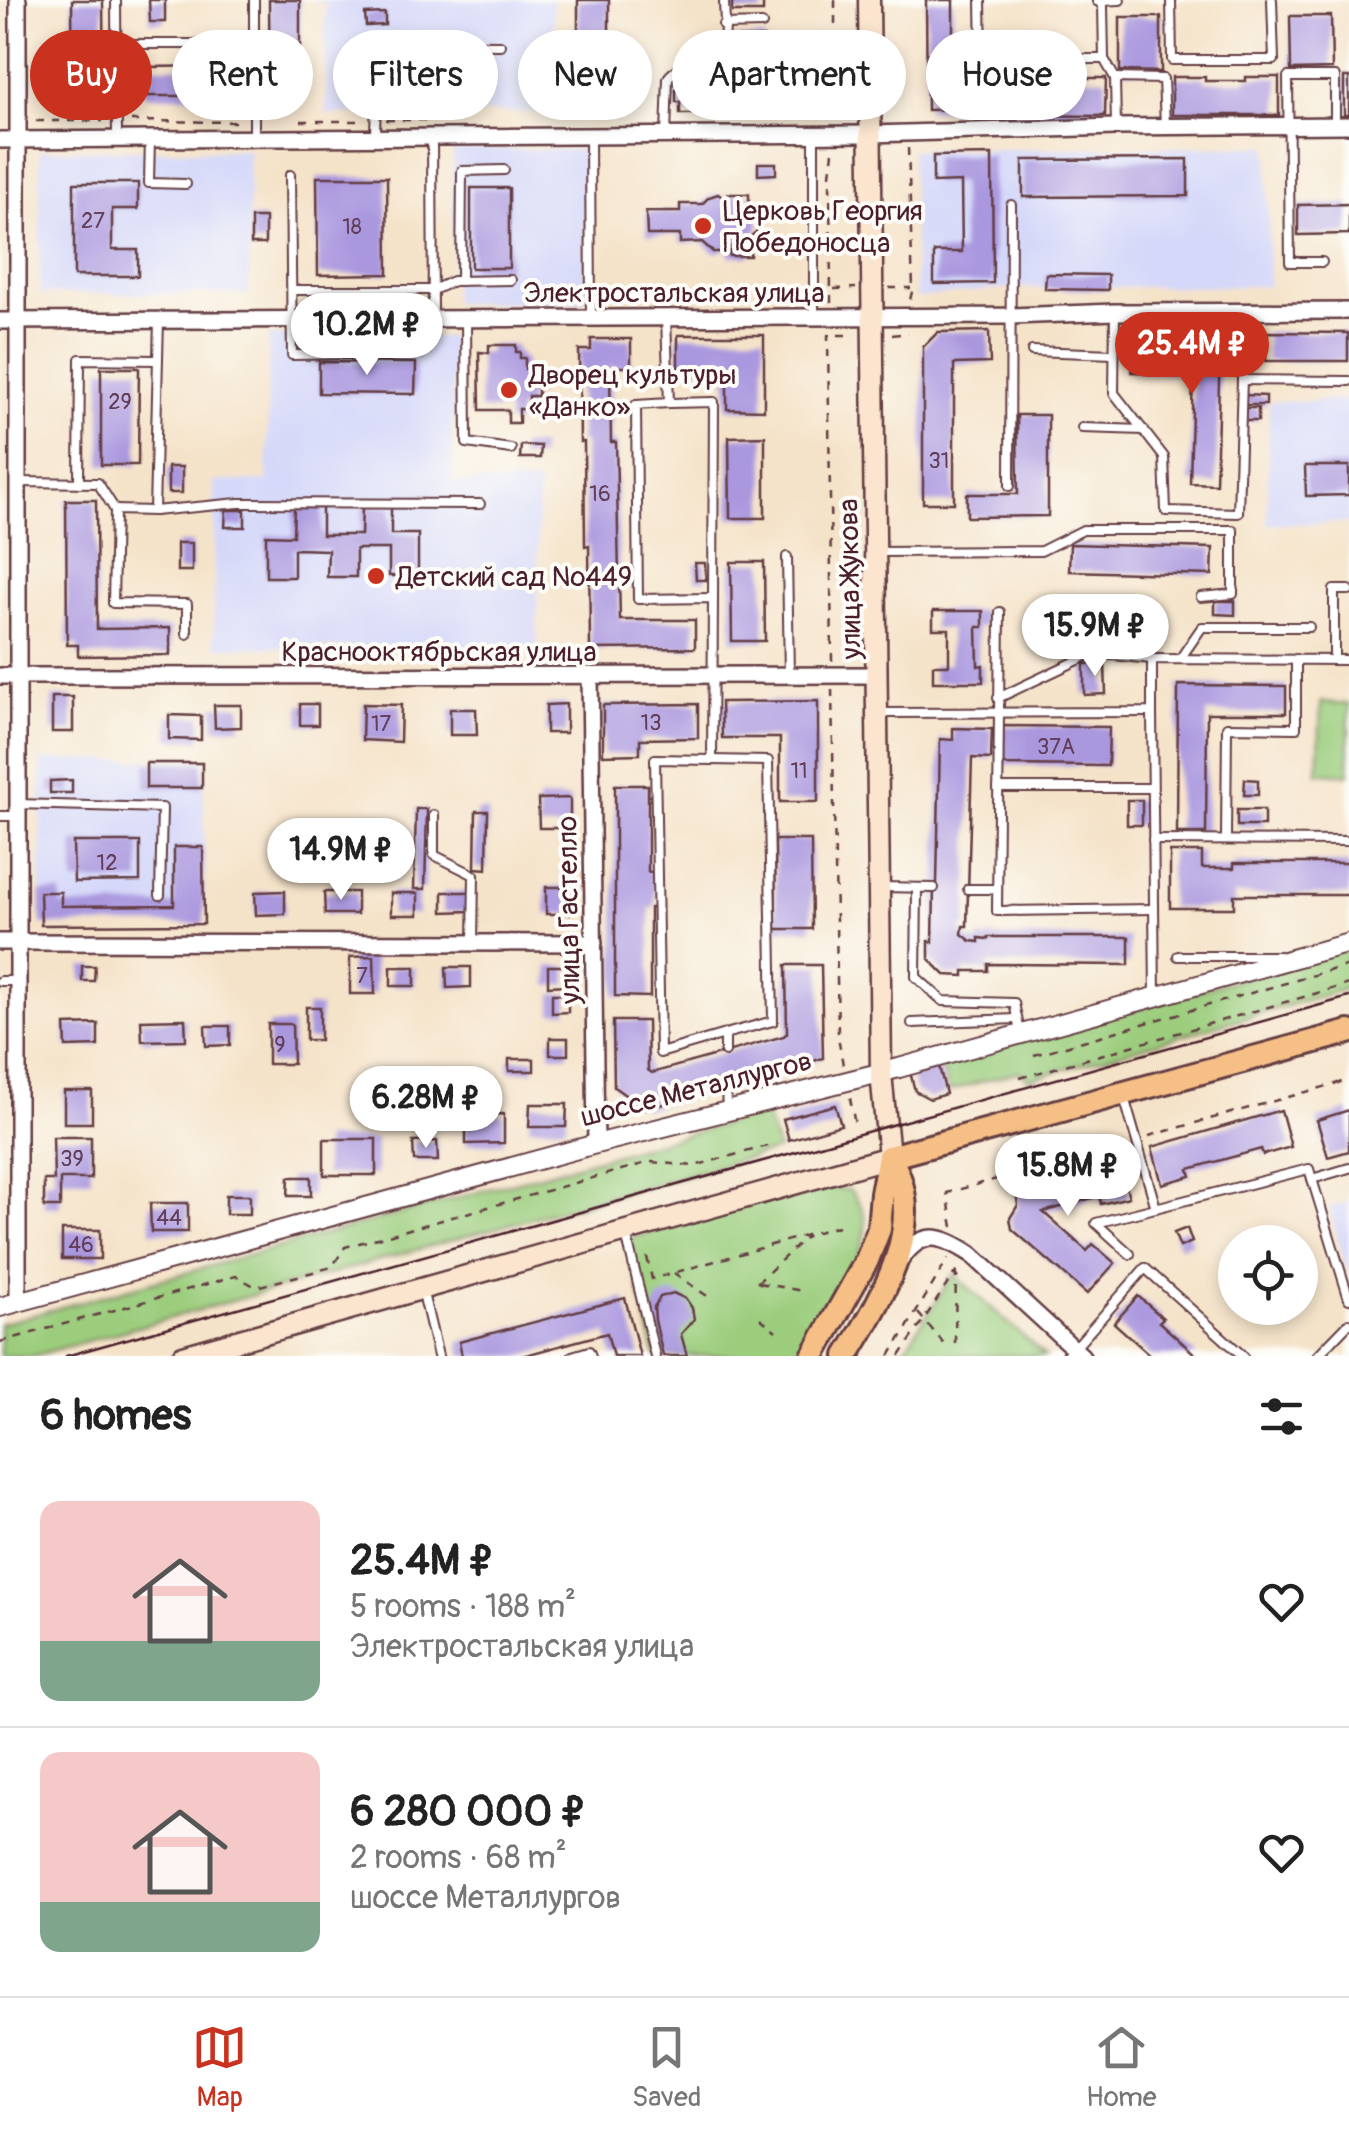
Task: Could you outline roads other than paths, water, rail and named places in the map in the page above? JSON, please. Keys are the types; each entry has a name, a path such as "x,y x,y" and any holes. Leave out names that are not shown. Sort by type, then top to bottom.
{"main road":[{"name":"улица Жукова","path":"869,0 881,1073 889,1157"},
{"path":"183,1356 249,1347 422,1289 1349,1032"},
{"path":"847,1356 895,1268 904,1226 900,1174 889,1157"},
{"path":"813,1356 867,1260 879,1229 889,1157"}],"street":[{"path":"9,1304 20,1210 17,811 8,676 17,482 18,0"},
{"path":"0,140 814,134 870,124 907,134 1165,126 1342,126"},
{"name":"Электростальская улица","path":"0,321 814,317 871,326 908,316 1349,311"},
{"name":"Краснооктябрьская улица","path":"8,676 878,675"},
{"name":"улица Гастелло","path":"590,676 596,1144"},
{"path":"0,942 594,943"},
{"name":"шоссе Металлургов","path":"9,1304 596,1144 881,1073 1019,1027 1155,997 1349,943"},
{"path":"0,1210 20,1210"},
{"path":"895,1268 910,1246 922,1240 935,1237 956,1245 971,1254 1074,1354"}],"lane":[{"path":"116,0 116,30"},
{"path":"254,0 254,30"},
{"path":"666,135 668,78 672,71 716,53 723,44 724,0"},
{"path":"981,0 982,59 1104,60"},
{"path":"1097,0 1103,6 1104,60 1115,78 1116,127"},
{"path":"1097,0 1120,0"},
{"path":"1171,0 1172,60 1274,60 1272,0"},
{"path":"723,25 762,24"},
{"path":"375,137 377,44 500,44"},
{"path":"1322,262 1290,262 1288,77 1335,77 1342,126"},
{"path":"1115,78 1163,79 1165,126"},
{"path":"117,120 117,138"},
{"path":"254,120 254,138"},
{"path":"814,134 814,317"},
{"path":"590,136 591,318"},
{"path":"432,137 433,318"},
{"path":"150,138 149,184 186,184"},
{"path":"461,281 462,170 504,170"},
{"path":"290,176 292,354 421,353"},
{"path":"1010,486 1011,205"},
{"path":"292,290 432,290 453,281 511,280"},
{"path":"1115,312 1114,393 1164,458 1166,511 1238,513 1244,312"},
{"path":"466,318 467,443 511,449"},
{"path":"666,318 669,403"},
{"path":"154,511 158,320"},
{"path":"1032,351 1114,354"},
{"path":"79,483 80,359 156,360"},
{"path":"1242,380 1349,381"},
{"path":"712,760 712,675 713,598 714,402 636,405 638,599 713,598"},
{"path":"1082,428 1144,430"},
{"path":"17,482 98,484 115,510 113,603 187,604 187,634"},
{"path":"115,510 154,511 238,503 480,504"},
{"path":"877,552 1041,550 1083,530 1233,530 1233,594 1201,597"},
{"path":"788,556 788,675"},
{"path":"1334,660 1334,590 1349,590"},
{"path":"1000,612 997,911 1154,908"},
{"path":"1180,659 1202,627 1309,627"},
{"path":"998,698 1093,653 1152,659 1349,660"},
{"path":"1152,659 1155,997"},
{"path":"1226,839 1226,727 1296,728 1296,660"},
{"path":"878,713 1152,712"},
{"path":"655,759 768,761 773,1022 725,1034 660,1053 655,759"},
{"path":"998,788 1152,788"},
{"path":"0,816 17,811 162,808 160,895"},
{"path":"434,815 434,855 474,875 473,943"},
{"path":"1153,840 1349,840"},
{"path":"880,888 934,888"},
{"path":"912,1023 1019,1027 1014,1003 943,1001 916,977 918,888"},
{"path":"968,889 997,890"},
{"path":"1178,956 1303,956"},
{"path":"0,981 18,981"},
{"path":"725,1034 725,1052"},
{"path":"726,1088 726,1111"},
{"path":"1124,1094 1156,1208"},
{"path":"1312,1179 1349,1168"},
{"path":"1130,1254 1096,1223 1309,1170 1349,1298"},
{"path":"625,1231 655,1356"},
{"path":"1074,1354 1145,1268 1243,1356"},
{"path":"422,1289 438,1356"},
{"path":"1317,1356 1349,1323"},
{"path":"572,1356 590,1351 591,1356"}],"tram line":[{"path":"66,1356 1349,997"}],"place":[{"name":"Церковь Георгия Победоносца","path":"703,226"},
{"name":"Дворец культуры «Данко»","path":"509,390"},
{"name":"Детский сад №449","path":"376,576"}]}
